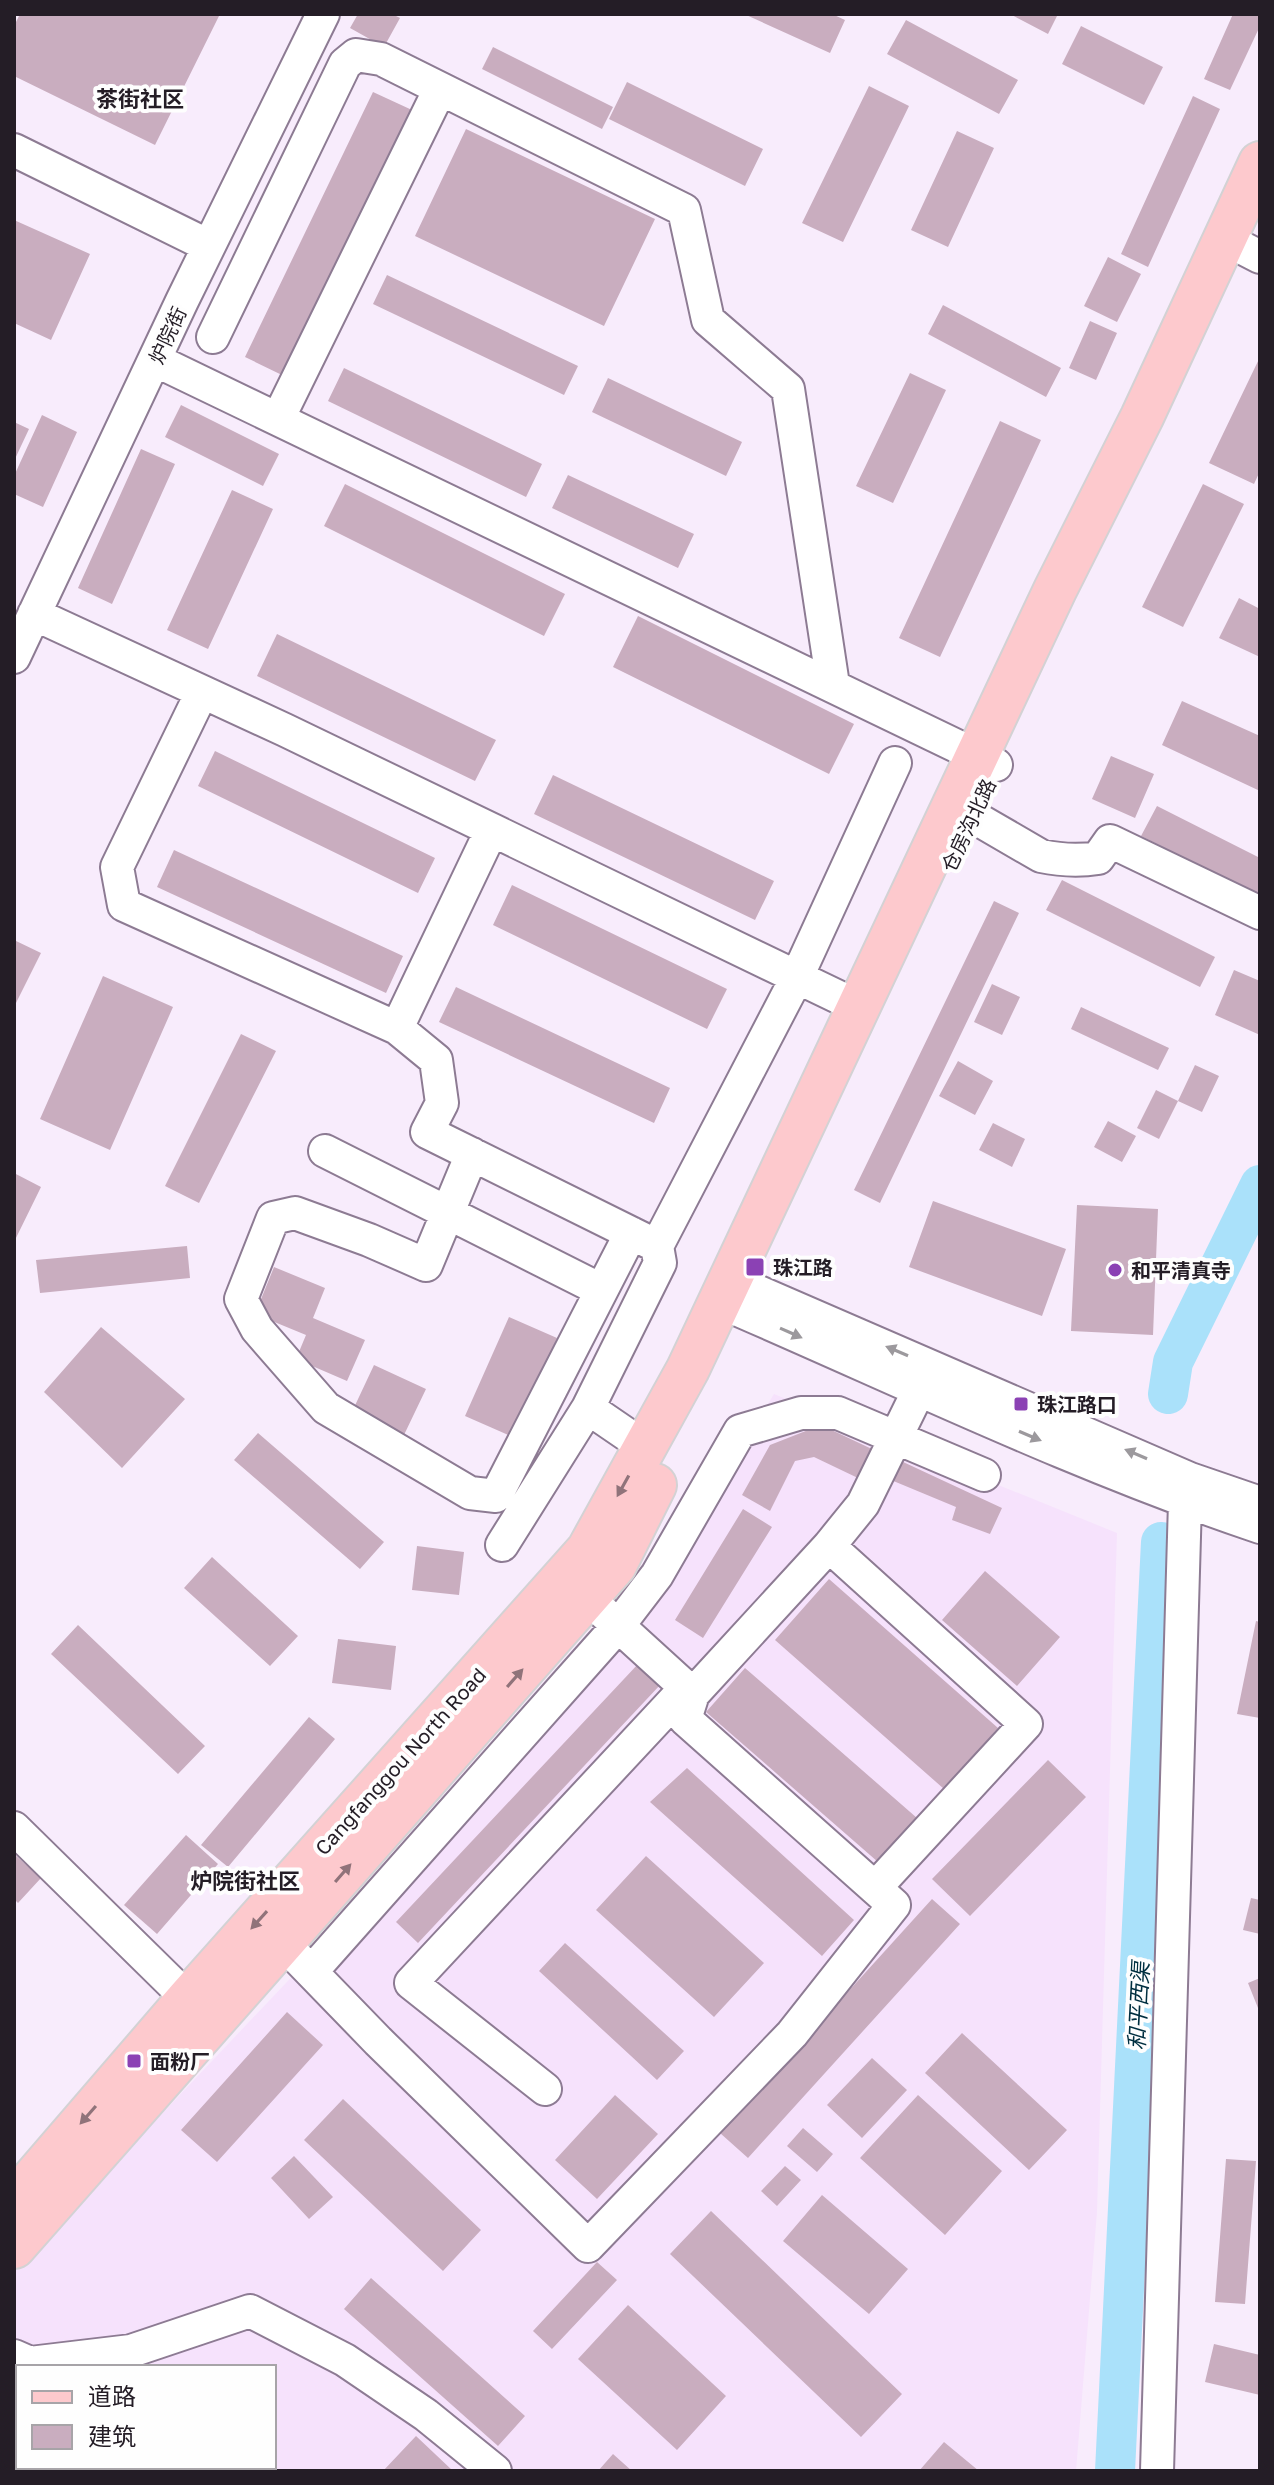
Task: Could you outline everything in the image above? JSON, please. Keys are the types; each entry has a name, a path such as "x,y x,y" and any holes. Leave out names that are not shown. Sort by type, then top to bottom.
{"main road":[{"name":"仓房沟北路","path":"737,1296 859,1007 987,760 1247,240 1260,163"},
{"name":"仓房沟北路","path":"645,1447 688,1369 737,1296 877,1017 972,816 987,760"},
{"name":"Cangfanggou North Road","path":"14,2201 197,2014 282,1942 615,1565 737,1296"},
{"name":"Cangfanggou North Road","path":"14,2247 197,2014 588,1550 645,1447"}],"street":[{"name":"炉院街","path":"14,657 323,14"},
{"path":"213,337 345,64 356,55 381,59 684,210 708,320 788,389 833,685"},
{"path":"278,419 440,89"},
{"path":"14,150 209,246"},
{"path":"155,360 987,760"},
{"path":"34,614 859,1007"},
{"path":"202,692 117,867 124,905 397,1028 436,1060 442,1103 427,1132 644,1239 660,1263 588,1408 502,1545"},
{"path":"472,1154 426,1265 295,1213 273,1218 241,1299 257,1329 326,1408 470,1493 496,1496 601,1290 644,1239 796,979 895,763"},
{"path":"972,816 1041,856 1052,858 1081,861 1098,858 1110,841 1260,913"},
{"path":"397,1028 491,831"},
{"path":"325,1151 601,1290"},
{"path":"737,1296 919,1390 1188,1490 1260,1503"},
{"path":"737,1296 1188,1490 1260,1527"},
{"path":"545,2089 411,1983 829,1546 863,1504 919,1390"},
{"path":"588,1408 645,1447"},
{"path":"311,1972 618,1626 657,1575 740,1431 801,1413 838,1413 984,1475"},
{"path":"1157,2471 1188,1490"},
{"path":"829,1546 1026,1724 875,1888"},
{"path":"586,1597 690,1691"},
{"path":"282,1942 588,2246 792,2034 894,1905 685,1719 690,1691"},
{"path":"14,1828 197,2014"},
{"path":"14,2356 30,2363 131,2351 250,2311 345,2360 426,2415 495,2471"}],"shaded area":[{"path":"774,1394 1117,1533 1097,2212 1076,2471 14,2471 14,2270 645,1604"}],"building":[{"path":"20,14 220,14 155,145 14,76 14,26"},
{"path":"358,14 392,14 400,18 384,47 350,28"},
{"path":"744,14 832,14 845,20 830,53"},
{"path":"1010,14 1058,14 1048,34"},
{"path":"1233,14 1260,14 1260,26 1230,90 1204,79"},
{"path":"906,20 1018,80 999,114 887,54"},
{"path":"1081,26 1163,67 1144,105 1062,64"},
{"path":"493,47 613,107 602,129 482,69"},
{"path":"627,82 763,149 745,186 609,119"},
{"path":"869,86 909,106 843,242 802,223"},
{"path":"373,92 412,110 284,376 245,357"},
{"path":"1193,96 1220,109 1148,267 1121,254"},
{"path":"466,129 655,219 604,326 415,236"},
{"path":"957,131 994,148 948,247 911,230"},
{"path":"14,220 90,254 51,340 14,323"},
{"path":"1108,257 1141,274 1117,322 1084,306"},
{"path":"387,275 578,366 564,395 373,304"},
{"path":"943,305 1061,368 1046,397 928,334"},
{"path":"1090,321 1117,333 1096,380 1069,368"},
{"path":"1260,357 1260,471 1254,484 1209,463"},
{"path":"344,368 542,464 526,497 328,401"},
{"path":"910,373 946,390 893,503 856,486"},
{"path":"608,378 742,442 726,476 592,412"},
{"path":"181,405 279,454 263,486 165,437"},
{"path":"42,415 77,432 43,507 14,494 14,476"},
{"path":"1000,421 1041,440 940,657 899,638"},
{"path":"14,422 29,429 14,461"},
{"path":"141,449 175,464 112,604 78,588"},
{"path":"568,475 694,534 678,568 552,508"},
{"path":"345,484 565,594 544,636 324,526"},
{"path":"1203,484 1244,504 1183,627 1142,607"},
{"path":"232,490 273,509 208,649 167,630"},
{"path":"1239,598 1260,609 1260,657 1219,638"},
{"path":"638,616 854,724 829,774 613,667"},
{"path":"277,634 496,740 475,781 257,676"},
{"path":"1182,701 1260,736 1260,791 1162,745"},
{"path":"215,751 435,858 418,893 198,786"},
{"path":"1111,756 1154,774 1135,818 1092,799"},
{"path":"553,775 774,881 755,920 534,814"},
{"path":"1157,806 1260,858 1260,897 1141,836"},
{"path":"174,850 403,956 386,993 157,887"},
{"path":"1062,880 1215,957 1200,987 1046,910"},
{"path":"512,885 727,989 707,1029 493,925"},
{"path":"994,901 1019,913 880,1203 854,1190"},
{"path":"14,940 41,953 14,1007"},
{"path":"1234,970 1260,981 1260,1035 1215,1015"},
{"path":"103,976 173,1007 110,1150 40,1119"},
{"path":"992,984 1020,997 1002,1035 974,1022"},
{"path":"456,987 670,1088 654,1123 439,1022"},
{"path":"1081,1007 1169,1048 1158,1070 1071,1029"},
{"path":"241,1034 276,1051 199,1203 165,1186"},
{"path":"958,1061 993,1081 975,1115 939,1096"},
{"path":"1195,1065 1219,1076 1202,1112 1178,1101"},
{"path":"1156,1090 1178,1101 1159,1139 1137,1128"},
{"path":"1108,1121 1136,1136 1122,1162 1094,1147"},
{"path":"993,1123 1025,1139 1012,1167 979,1150"},
{"path":"14,1173 41,1187 14,1242"},
{"path":"933,1201 1066,1249 1042,1316 909,1267"},
{"name":"和平清真寺","path":"1077,1205 1158,1209 1153,1335 1071,1331"},
{"path":"187,1246 190,1278 40,1293 36,1260"},
{"path":"274,1267 325,1288 313,1318 365,1340 347,1381 296,1359 306,1335 255,1314"},
{"path":"509,1317 557,1338 513,1437 465,1416"},
{"path":"101,1327 185,1399 122,1468 44,1392"},
{"path":"374,1365 426,1389 403,1437 351,1414"},
{"path":"821,1425 874,1450 860,1479 814,1457 795,1461 770,1511 742,1495 770,1445"},
{"path":"258,1433 384,1542 360,1569 234,1460"},
{"path":"901,1461 1002,1508 990,1534 952,1520 956,1507 891,1480"},
{"path":"743,1509 772,1527 703,1638 675,1620"},
{"path":"417,1546 464,1552 459,1595 412,1590"},
{"path":"212,1557 298,1636 270,1666 184,1588"},
{"path":"985,1571 1060,1637 1017,1686 942,1620"},
{"path":"829,1579 998,1728 944,1789 775,1640"},
{"path":"1256,1621 1260,1622 1260,1718 1237,1714"},
{"path":"78,1625 205,1746 178,1774 51,1654"},
{"path":"338,1639 396,1646 391,1690 332,1683"},
{"path":"639,1663 661,1684 418,1943 396,1922"},
{"path":"745,1668 917,1818 878,1862 706,1712"},
{"path":"309,1717 335,1739 228,1867 201,1845"},
{"path":"1048,1760 1086,1797 970,1916 932,1879"},
{"path":"687,1768 854,1920 822,1956 650,1802"},
{"path":"186,1835 218,1864 157,1934 124,1905"},
{"path":"14,1854 41,1878 18,1903 14,1899"},
{"path":"646,1856 764,1963 714,2017 596,1910"},
{"path":"1251,1898 1260,1900 1260,1934 1243,1930"},
{"path":"932,1899 960,1924 748,2158 720,2133"},
{"path":"565,1943 684,2051 657,2080 539,1971"},
{"path":"1260,1978 1260,2013 1248,1983"},
{"path":"287,2012 323,2045 217,2162 181,2130"},
{"path":"962,2033 1067,2130 1029,2170 925,2073"},
{"path":"872,2058 907,2090 862,2138 827,2105"},
{"path":"615,2095 658,2134 597,2199 555,2160"},
{"path":"918,2095 1002,2171 945,2235 860,2158"},
{"path":"343,2099 481,2230 443,2271 304,2140"},
{"path":"803,2128 833,2154 817,2172 787,2146"},
{"path":"294,2156 333,2197 309,2219 271,2178"},
{"path":"1226,2159 1256,2161 1245,2304 1215,2302"},
{"path":"785,2166 801,2180 777,2206 761,2191"},
{"path":"822,2195 908,2269 869,2314 783,2241"},
{"path":"711,2211 902,2394 861,2437 670,2254"},
{"path":"597,2262 617,2280 552,2349 533,2331"},
{"path":"371,2278 525,2416 498,2446 344,2309"},
{"path":"628,2305 726,2396 677,2450 578,2359"},
{"path":"1214,2344 1260,2355 1260,2395 1205,2382"},
{"path":"416,2436 453,2471 383,2471"},
{"path":"944,2442 979,2471 919,2471"},
{"path":"613,2454 632,2471 598,2471"}],"waterway":[{"name":"和平西渠","path":"1168,1394 1173,1362 1260,1185"},
{"name":"和平西渠","path":"1115,2471 1161,1542"}],"place":[{"name":"珠江路","path":"755,1267"},
{"name":"和平清真寺","path":"1115,1270"},
{"name":"珠江路口","path":"1021,1404"},
{"name":"面粉厂","path":"134,2061"}],"district":[{"name":"茶街社区","path":"140,98"},
{"name":"炉院街社区","path":"245,1880"}]}
